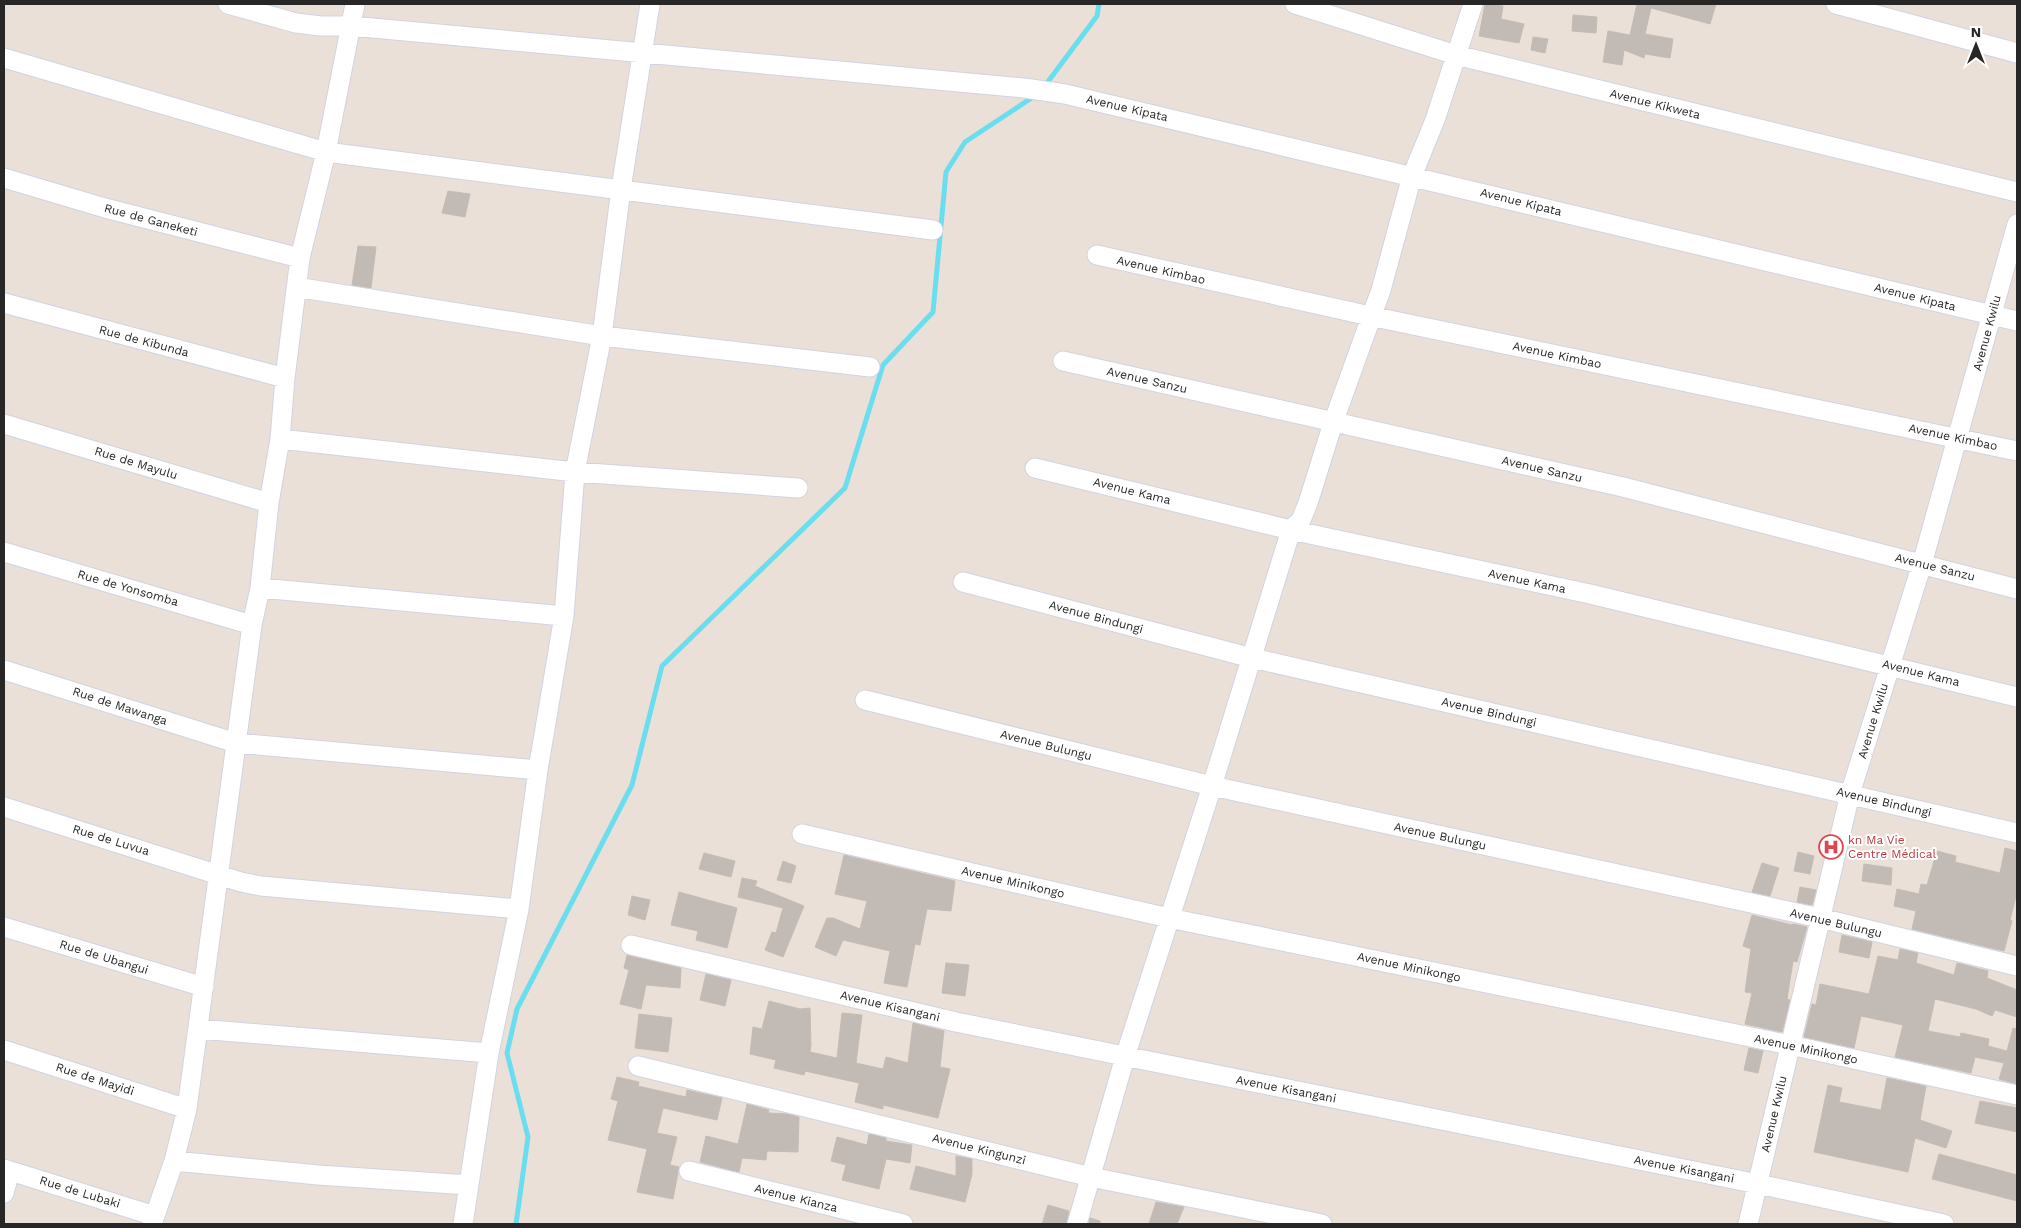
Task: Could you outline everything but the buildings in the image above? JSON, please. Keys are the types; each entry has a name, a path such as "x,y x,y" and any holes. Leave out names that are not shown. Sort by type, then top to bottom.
{"street":[{"name":"Avenue Kipata","path":"228,4 296,23 322,26 351,26 1024,88 1065,94 2017,321"},
{"path":"154,1220 174,1161 187,1109 252,625 260,588 269,502 280,439 285,378 300,258 326,152 355,4"},
{"path":"462,1224 489,1054 519,909 538,770 564,616 575,472 602,336 621,189 650,4"},
{"name":"Avenue Kikweta","path":"1295,4 1456,55 2017,192"},
{"path":"1077,1224 1125,1057 1212,786 1290,530 1301,520 1308,502 1332,423 1381,290 1412,176 1435,120 1473,4"},
{"path":"1836,4 2017,53"},
{"path":"4,58 326,152 933,230"},
{"name":"Rue de Ganeketi","path":"4,178 105,208 300,258"},
{"name":"Avenue Kwilu","path":"1748,1224 1850,794 1922,564 2017,224"},
{"name":"Avenue Kimbao","path":"1097,255 1370,316 1958,437 2017,451"},
{"path":"296,287 602,336 870,367"},
{"name":"Rue de Kibunda","path":"4,303 285,378"},
{"name":"Avenue Sanzu","path":"1064,361 1332,423 1623,487 2017,589"},
{"name":"Rue de Mayulu","path":"4,424 269,502"},
{"path":"280,439 575,472 798,488"},
{"name":"Avenue Kama","path":"1035,468 1290,530 1590,594 2017,697"},
{"name":"Rue de Yonsomba","path":"4,552 252,625"},
{"name":"Avenue Bindungi","path":"963,582 1252,658 2017,833"},
{"path":"260,588 564,616"},
{"name":"Rue de Mawanga","path":"4,670 236,743 538,770"},
{"name":"Avenue Bulungu","path":"865,700 1212,786 1820,918 2017,966"},
{"name":"Rue de Luvua","path":"4,807 261,886 519,909"},
{"name":"Avenue Minikongo","path":"802,834 1169,918 1790,1045 2017,1096"},
{"name":"Rue de Ubangui","path":"4,927 204,988"},
{"name":"Avenue Kisangani","path":"631,945 956,1022 1758,1184 1944,1224"},
{"path":"199,1029 489,1054"},
{"name":"Rue de Mayidi","path":"4,1050 187,1109"},
{"name":"Avenue Kingunzi","path":"638,1066 1091,1177 1322,1224"},
{"path":"174,1161 318,1175 469,1185"},
{"path":"4,1193 7,1170"},
{"name":"Rue de Lubaki","path":"7,1170 154,1220"},
{"name":"Avenue Kianza","path":"689,1171 903,1224"}],"waterway":[{"path":"1044,87 1097,16 1099,4"},
{"path":"516,1224 528,1137 507,1053 517,1009 632,785 662,666 845,488 883,365 933,312 946,172 965,142 1036,95"}],"place":[{"name":"kn Ma Vie Centre Médical","path":"1831,847"}]}
